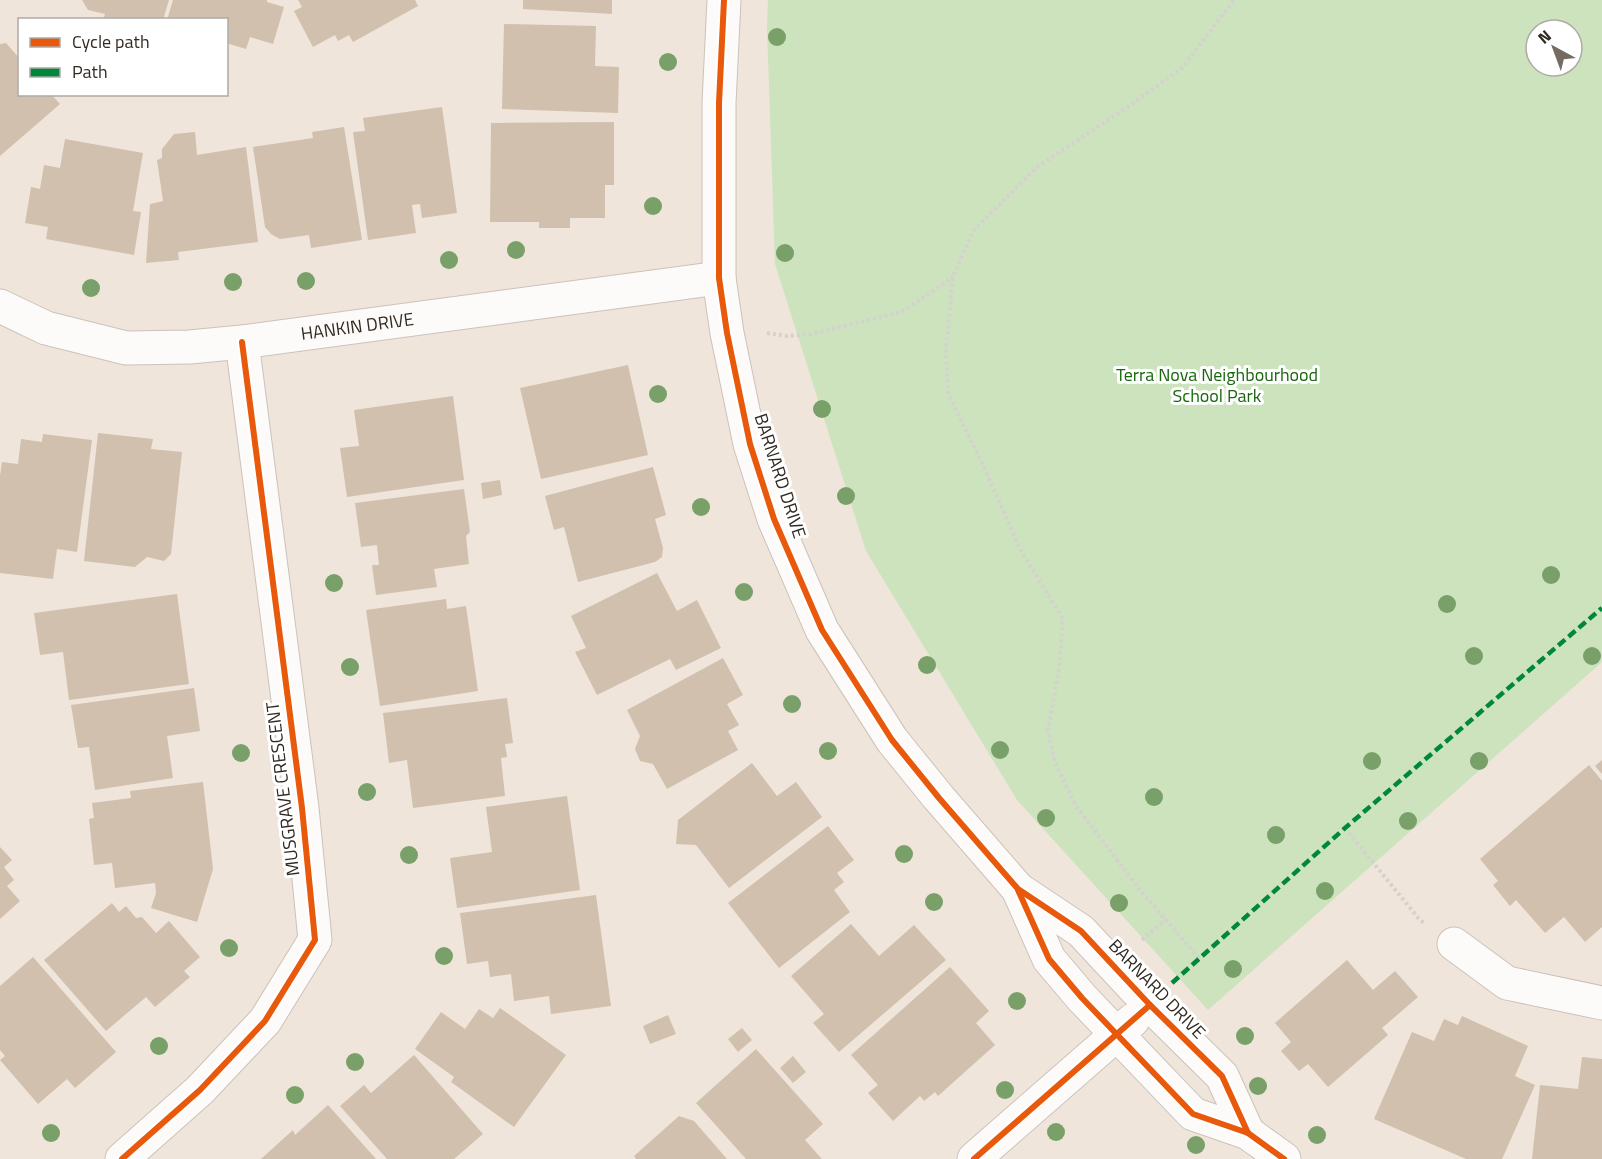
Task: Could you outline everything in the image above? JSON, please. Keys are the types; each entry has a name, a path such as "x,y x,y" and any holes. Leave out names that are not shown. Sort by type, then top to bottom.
{"street":[{"name":"BARNARD DRIVE","path":"724,0 719,103 719,278 750,444 774,519 822,630 892,740 1018,889 1081,931 1150,1005 1222,1076 1248,1132"},
{"name":"HANKIN DRIVE","path":"0,306 46,328 126,348 190,347 719,278"},
{"name":"MUSGRAVE CRESCENT","path":"122,1159 200,1090 265,1021 315,940 302,808 242,342"},
{"name":"BARNARD DRIVE","path":"1018,889 1049,959 1193,1114 1248,1132 1284,1159"},
{"path":"1454,944 1507,983 1602,1003"},
{"path":"974,1159 1150,1005"}],"path":[{"path":"1199,958 1140,890 1076,806 1055,762 1048,730 1059,669 1063,620 1021,552 948,393 946,350 953,276 973,231 1036,167 1125,109 1182,68 1234,0"},
{"path":"763,332 787,336 812,334 902,312 953,276"},
{"path":"1345,828 1419,919 1454,944"},
{"path":"1134,947 1166,919"}],"green space":[{"name":"Terra Nova Neighbourhood School Park","path":"768,0 1602,0 1602,662 1208,1010 1017,800 866,551 775,264"}],"building":[{"path":"82,0 169,0 164,18 104,18 105,14 88,10"},
{"path":"173,0 267,0 267,2 284,7 273,44 250,37 246,49 228,44 228,18 168,18"},
{"path":"298,0 415,0 418,6 353,42 349,35 338,41 335,35 313,47 294,11 302,7"},
{"path":"523,0 612,0 612,14 523,9"},
{"path":"504,24 596,26 595,66 619,67 618,113 502,109"},
{"path":"6,43 18,57 18,96 53,96 60,104 0,156 0,44"},
{"path":"442,107 457,213 422,218 420,204 412,205 416,233 368,240 353,132 365,131 363,118"},
{"path":"614,122 614,185 605,185 605,218 570,218 570,228 539,228 539,222 490,222 491,123"},
{"path":"344,127 362,240 311,248 309,235 280,239 271,234 265,227 253,147 313,138 312,132"},
{"path":"195,132 197,155 246,147 258,242 178,252 179,260 146,263 150,204 163,201 157,160 162,158 162,149 174,134"},
{"path":"65,139 143,153 133,211 141,212 134,255 46,239 48,227 25,223 31,187 40,189 44,165 60,168"},
{"path":"628,365 648,455 541,479 520,388"},
{"path":"453,396 464,480 347,497 340,448 359,446 354,410"},
{"path":"98,433 153,439 151,449 182,452 171,554 164,561 147,557 135,567 84,561"},
{"path":"43,434 92,440 77,552 57,549 53,579 0,573 2,462 18,464 21,439 42,442"},
{"path":"653,467 666,515 655,519 663,548 662,557 655,562 578,582 564,527 554,530 545,496"},
{"path":"500,480 502,495 483,499 481,483"},
{"path":"464,489 470,532 466,536 469,564 434,569 437,587 376,595 372,565 379,565 377,545 361,547 355,503"},
{"path":"657,573 677,611 697,600 721,648 676,670 670,659 597,695 575,652 586,648 571,616"},
{"path":"177,594 189,684 69,700 63,652 40,655 34,613"},
{"path":"446,599 447,609 466,606 478,691 380,706 366,610"},
{"path":"723,658 743,695 727,704 739,725 728,731 738,750 667,789 653,764 640,761 635,749 640,736 627,710"},
{"path":"194,688 200,731 167,736 173,778 95,790 89,747 78,748 71,705"},
{"path":"507,698 513,743 505,744 507,757 501,758 505,796 413,808 407,760 389,763 383,713"},
{"path":"1602,760 1602,774 1595,766"},
{"path":"752,763 777,796 796,782 822,817 729,888 696,845 676,844 678,820"},
{"path":"1589,765 1602,781 1602,927 1585,942 1564,917 1545,933 1516,900 1510,906 1493,885 1498,881 1480,859"},
{"path":"203,782 213,869 197,922 151,908 156,893 155,883 115,888 112,863 94,865 89,819 94,818 92,803 131,798 130,791"},
{"path":"567,796 580,890 457,908 450,858 492,852 486,807"},
{"path":"828,826 854,860 837,873 844,882 834,890 850,912 779,968 728,903"},
{"path":"0,847 12,860 4,867 14,880 7,886 20,901 0,919"},
{"path":"596,895 611,1006 551,1014 549,996 514,1001 511,974 490,977 488,961 467,964 460,913"},
{"path":"112,903 119,912 126,906 136,918 142,917 156,933 169,921 200,957 184,971 190,977 155,1007 146,997 106,1031 44,960"},
{"path":"851,924 879,956 914,925 946,960 839,1052 813,1023 824,1014 791,976"},
{"path":"33,957 116,1052 75,1088 67,1079 38,1104 0,1060 5,1056 0,1050 0,986"},
{"path":"1347,960 1373,990 1395,971 1418,997 1382,1028 1388,1035 1328,1087 1308,1064 1299,1071 1281,1051 1291,1042 1275,1023"},
{"path":"950,967 989,1011 976,1023 995,1045 938,1096 935,1092 924,1101 920,1096 893,1121 868,1093 878,1085 851,1055"},
{"path":"500,1008 566,1055 514,1127 451,1082 454,1077 415,1049 441,1012 465,1029 479,1009 493,1018"},
{"path":"668,1015 676,1034 650,1044 643,1026"},
{"path":"1462,1016 1528,1046 1515,1076 1535,1085 1502,1159 1466,1159 1374,1119 1412,1032 1434,1041 1444,1019 1458,1025"},
{"path":"742,1028 752,1040 738,1052 728,1039"},
{"path":"756,1049 823,1124 805,1140 822,1159 746,1159 696,1103"},
{"path":"414,1055 483,1134 454,1159 387,1159 340,1106 364,1085 371,1093"},
{"path":"793,1056 806,1072 793,1083 780,1068"},
{"path":"1582,1057 1602,1059 1602,1159 1532,1159 1540,1085 1578,1089"},
{"path":"328,1105 376,1159 261,1159 293,1130 295,1135"},
{"path":"679,1116 694,1121 727,1159 636,1159 634,1156"}],"marked path":[{"path":"1172,983 1345,828 1602,608"}],"cycle path":[{"path":"724,0 719,103 719,278 727,333 750,444 774,519 822,630 892,740 939,798 1018,889 1081,931 1150,1005 1222,1076 1248,1133"},
{"path":"122,1159 200,1090 265,1021 315,940 302,808 242,342"},
{"path":"1018,890 1049,959 1082,998 1193,1114 1248,1133 1284,1159"},
{"path":"974,1159 1150,1005"}]}
